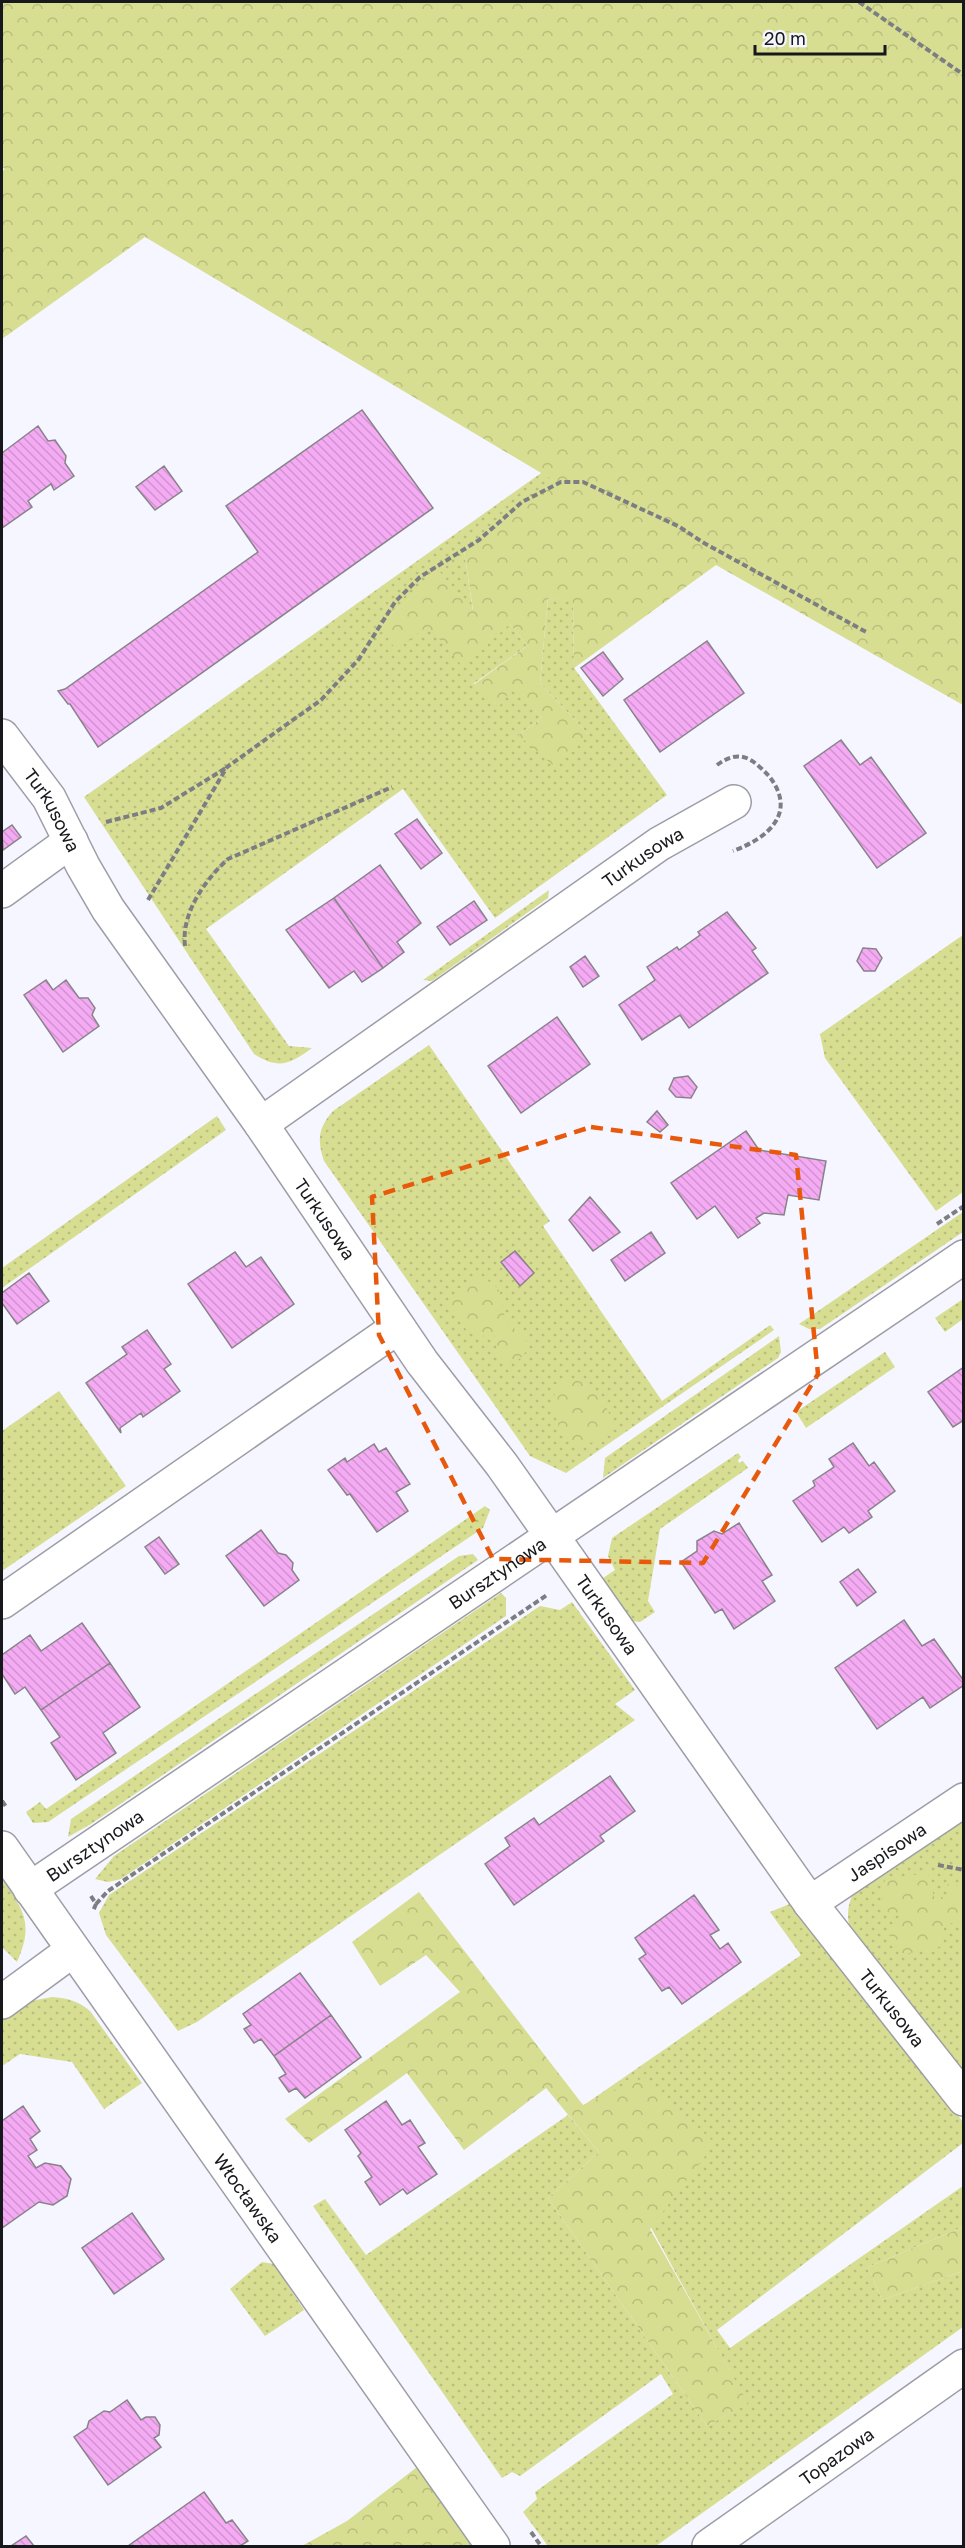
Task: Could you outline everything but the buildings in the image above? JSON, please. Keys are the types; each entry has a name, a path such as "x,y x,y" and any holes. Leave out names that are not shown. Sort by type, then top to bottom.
{"street":[{"name":"Turkusowa","path":"2,736 49,798 83,866 108,909 261,1124 398,1328 502,1465 810,1904 963,2099"},
{"name":"Turkusowa","path":"261,1124 659,844 734,802"},
{"path":"2,891 71,841"},
{"name":"Bursztynowa","path":"30,1889 963,1257"},
{"path":"2,1602 398,1328"},
{"name":"Jaspisowa","path":"810,1904 963,1800"},
{"name":"Włocławska","path":"2,1848 493,2547"},
{"path":"2,2002 73,1950"},
{"name":"Topazowa","path":"709,2547 963,2366"}],"path":[{"path":"859,2 963,75"},
{"path":"103,823 160,808 227,767 321,700 359,659 395,602 420,577 479,540 522,502 561,482 575,480 591,484 651,515 678,526 704,543 868,633"},
{"path":"709,770 723,760 741,756 764,770 781,796 780,815 772,828 749,844 723,854"},
{"path":"143,908 227,767"},
{"path":"185,952 185,933 194,905 210,875 228,859 392,787"},
{"path":"934,1226 963,1206"},
{"path":"96,1904 108,1891 542,1598 547,1595 554,1597"}],"highlighted area":[{"path":"591,1127 796,1155 818,1374 703,1563 493,1559 379,1335 372,1197"}],"green space":[{"path":"2,2 963,2 963,705 716,565 574,668 573,602 548,598 540,683 588,734 555,767 518,735 542,718 514,685 499,707 473,685 527,646 510,624 463,667 428,626 396,650 379,625 440,572 473,610 464,550 553,480 145,237 2,339 2,172 5,169 2,167"},
{"path":"544,471 554,481 464,550 473,612 440,573 379,625 510,624 527,646 473,684 514,684 542,718 518,735 588,734 540,683 548,598 573,601 574,668 667,795 495,918 403,789 206,929 289,1046 312,1048 284,1063 263,1059 254,1054 84,797"},
{"path":"549,890 548,898 432,981 423,980"},
{"path":"963,935 963,1192 936,1211 825,1058 820,1034"},
{"path":"429,1045 550,1221 543,1226 662,1401 770,1325 774,1330 566,1473 530,1456 324,1161 320,1147 320,1134 324,1123 333,1111"},
{"path":"217,1116 226,1130 2,1288 2,1268"},
{"path":"963,1212 963,1232 820,1329 809,1329 799,1324"},
{"path":"476,1276 498,1288 506,1319 525,1336 528,1349 514,1362 508,1364 499,1356 496,1337 490,1333 479,1338 464,1327 450,1301"},
{"path":"963,1299 963,1319 945,1332 935,1318"},
{"path":"779,1336 781,1352 778,1358 603,1478 605,1458"},
{"path":"885,1352 895,1367 806,1428 796,1412"},
{"path":"567,1379 582,1382 591,1388 605,1404 612,1423 612,1430 596,1441 581,1446 560,1432 553,1404 556,1386"},
{"path":"59,1391 126,1486 2,1571 2,1431"},
{"path":"738,1453 741,1457 738,1460 739,1463 743,1461 748,1468 660,1529 648,1601 655,1612 640,1622 631,1621 603,1578 615,1570 608,1556 612,1538"},
{"path":"485,1506 490,1510 483,1528 48,1822 33,1823 26,1812 40,1802 46,1809"},
{"path":"473,1554 478,1560 91,1824 68,1837 71,1819 459,1556"},
{"path":"501,1593 506,1598 506,1616 121,1879 108,1882 95,1879 114,1856"},
{"path":"572,1602 635,1690 615,1704 635,1720 197,2022 178,2031 106,1935 99,1913 109,1895 540,1606 560,1610"},
{"path":"963,1812 963,2074 851,1933 848,1916 849,1905 856,1888"},
{"path":"928,1873 934,1897 950,1897 945,1884 963,1886 963,1919 944,1926 943,1946 902,1955 889,1935 904,1917 881,1910 885,1879"},
{"path":"2,1879 21,1909 26,1927 17,1962 2,1947"},
{"path":"419,1892 583,2105 643,2078 715,2143 650,2229 748,2403 707,2426 548,2198 599,2152 546,2088 464,2150 407,2073 309,2143 285,2119 460,1992 426,1955 380,1986 352,1942"},
{"path":"792,1903 963,2122 963,2143 717,2330 730,2348 963,2186 963,2227 868,2267 882,2300 963,2271 963,2327 656,2546 548,2546 523,2512 537,2499 535,2492 673,2394 661,2374 520,2476 512,2472 502,2478 313,2206 325,2199 366,2255 568,2115 599,2152 548,2198 707,2426 747,2403 584,2105 801,1955 770,1912"},
{"path":"52,1997 72,2001 90,2011 142,2083 104,2109 72,2062 20,2054 2,2066 2,2019 31,2001"},
{"path":"963,2227 963,2271 882,2300 868,2267"},
{"path":"262,2262 274,2264 304,2310 265,2336 230,2289"},
{"path":"421,2464 478,2546 302,2546 347,2521"}]}
